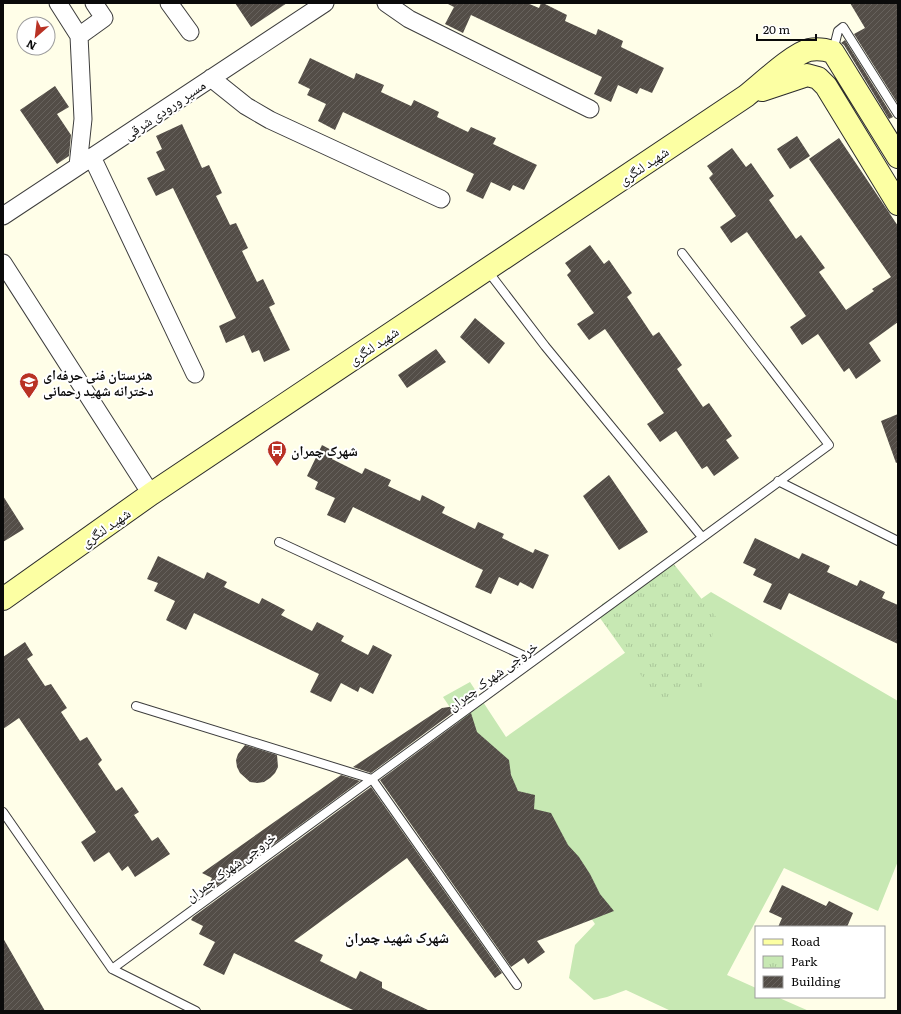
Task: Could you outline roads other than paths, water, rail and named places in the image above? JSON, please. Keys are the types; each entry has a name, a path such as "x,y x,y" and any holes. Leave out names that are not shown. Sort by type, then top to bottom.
{"main road":[{"name":"شهید لنگری","path":"3,599 151,494 746,96 794,58 807,50 820,48 833,52"},
{"path":"833,52 898,157"},
{"name":"شهید لنگری","path":"746,96 808,75 818,78 826,86 898,204"}],"street":[{"path":"58,3 79,36 85,162 195,374"},
{"path":"79,36 104,18 94,3"},
{"path":"169,3 190,32"},
{"name":"مسیر ورودی شرقی","path":"3,216 325,3"},
{"path":"386,3 409,19 590,109"},
{"path":"211,78 246,106 270,120 441,199"},
{"path":"3,263 151,494"}],"lane":[{"path":"833,52 838,31 843,27 898,114"},
{"name":"خروجی شهرک چمران","path":"112,969 829,445 682,253"},
{"path":"486,270 545,346 702,537"},
{"path":"778,481 898,541"},
{"path":"279,542 533,660"},
{"path":"136,706 372,779 517,985"},
{"path":"3,812 112,969 196,1011"}],"place":[{"name":"هنرستان فنی حرفه‌ای دخترانه شهید رحمانی","path":"29,399"},
{"name":"شهرک چمران","path":"277,467"}],"district":[{"name":"شهرک شهید چمران","path":"397,936"}]}
